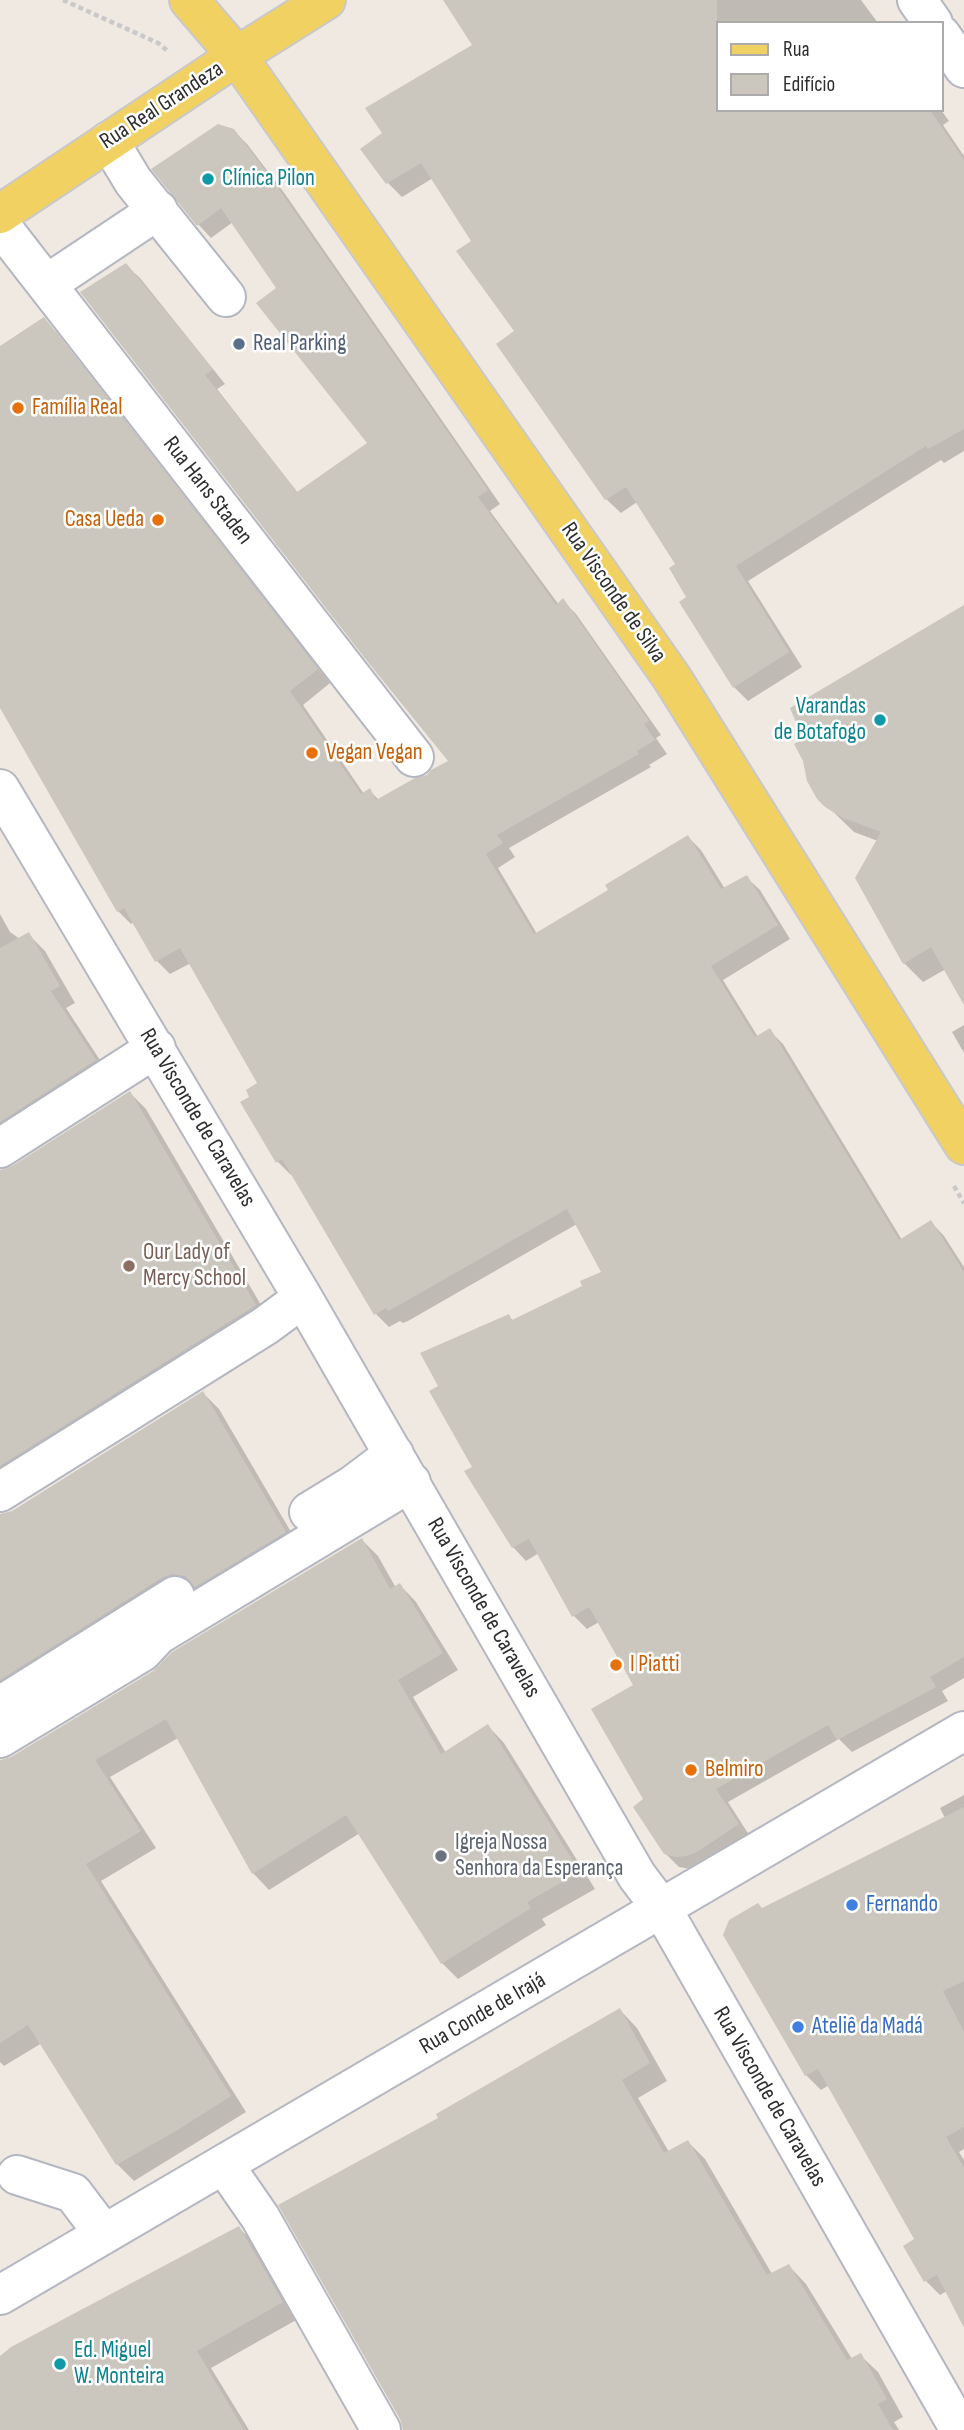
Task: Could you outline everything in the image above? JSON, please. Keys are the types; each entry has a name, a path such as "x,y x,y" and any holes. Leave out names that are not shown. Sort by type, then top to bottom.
{"main road":[{"name":"Rua Visconde de Silva","path":"189,0 237,56 672,678 964,1145"},
{"name":"Rua Real Grandeza","path":"0,214 326,0"}],"street":[{"path":"917,0 932,21"},
{"path":"943,38 964,68"},
{"path":"109,141 133,181 226,297"},
{"path":"47,284 158,210"},
{"name":"Rua Hans Staden","path":"0,225 414,757"},
{"name":"Rua Visconde de Caravelas","path":"0,789 303,1298 637,1876 662,1909 960,2430"},
{"path":"0,1148 156,1048"},
{"path":"0,1492 265,1326 303,1298"},
{"path":"0,1706 353,1485 402,1468"},
{"path":"0,1738 142,1652 158,1635 402,1468"},
{"name":"Rua Conde de Irajá","path":"0,2295 964,1731"},
{"path":"224,2165 260,2217 381,2430"},
{"path":"17,2175 73,2193 104,2234"}],"building":[{"path":"443,0 717,0 716,112 931,112 964,160 964,429 928,449 926,446 736,566 789,652 733,688 679,602 686,597 669,568 675,564 626,487 605,500 496,344 514,331 456,251 471,241 421,163 386,184 360,149 382,133 365,108 472,45"},
{"path":"218,124 234,129 272,179 488,490 478,497 556,605 563,598 649,721 644,724 655,740 637,751 639,754 497,835 503,843 486,854 534,934 608,890 605,885 688,835 721,889 747,875 778,925 711,966 755,1037 770,1028 899,1240 931,1220 964,1272 964,1657 930,1677 936,1687 837,1740 828,1725 716,1789 739,1824 687,1856 664,1854 633,1807 643,1799 591,1709 633,1685 589,1607 572,1617 529,1539 512,1548 464,1471 472,1467 429,1391 438,1386 420,1353 509,1314 512,1320 582,1286 580,1281 601,1272 567,1209 394,1308 388,1311 386,1308 374,1315 282,1159 276,1163 240,1102 249,1097 246,1090 257,1083 180,948 155,962 124,908 117,912 0,708 0,346 44,317 318,669 290,691 361,794 370,788 376,800 415,778 427,775 448,761 80,292 126,263 213,369 205,375 297,492 367,443 256,303 276,288 221,208 197,226 151,169"},
{"name":"Varandas de Botafogo","path":"964,605 964,1005 931,947 903,964 855,878 881,832 843,818 817,799 807,781 803,761 794,744 803,739 790,708"},
{"path":"29,932 60,986 51,991 96,1060 0,1122 0,948"},
{"path":"130,1091 256,1305 0,1466 0,1170 12,1166"},
{"path":"203,1391 286,1532 195,1587 185,1576 173,1574 163,1577 0,1680 0,1514 12,1511"},
{"path":"362,1538 390,1589 400,1583 443,1653 398,1680 441,1754 488,1724 580,1872 527,1902 531,1908 441,1964 346,1815 252,1874 166,1719 95,1760 141,1831 86,1864 231,2096 116,2165 28,2025 0,2043 0,1760 11,1757 153,1671 172,1652"},
{"path":"964,1807 964,1981 943,1991 964,2032 964,2127 946,2137 964,2168 964,2328 937,2275 924,2282 903,2246 914,2239 818,2069 805,2076 723,1935 729,1920 758,1903 762,1908"},
{"path":"620,2008 650,2063 622,2080 664,2153 688,2140 767,2275 789,2264 847,2360 861,2353 887,2399 878,2404 893,2430 403,2430 400,2419 278,2205 438,2118 436,2114"},
{"path":"239,2226 283,2302 197,2351 244,2430 0,2430 0,2356 11,2347"}],"place":[{"name":"Clínica Pilon","path":"208,179"},
{"name":"Real Parking","path":"239,344"},
{"name":"Família Real","path":"18,408"},
{"name":"Casa Ueda","path":"158,520"},
{"name":"Varandas de Botafogo","path":"880,720"},
{"name":"Vegan Vegan","path":"312,753"},
{"name":"Our Lady of Mercy School","path":"129,1266"},
{"name":"I Piatti","path":"616,1665"},
{"name":"Belmiro","path":"691,1770"},
{"name":"Igreja Nossa Senhora da Esperança","path":"441,1856"},
{"name":"Fernando","path":"852,1905"},
{"name":"Ateliê da Madá","path":"798,2027"},
{"name":"Ed. Miguel W. Monteira","path":"60,2364"}]}
